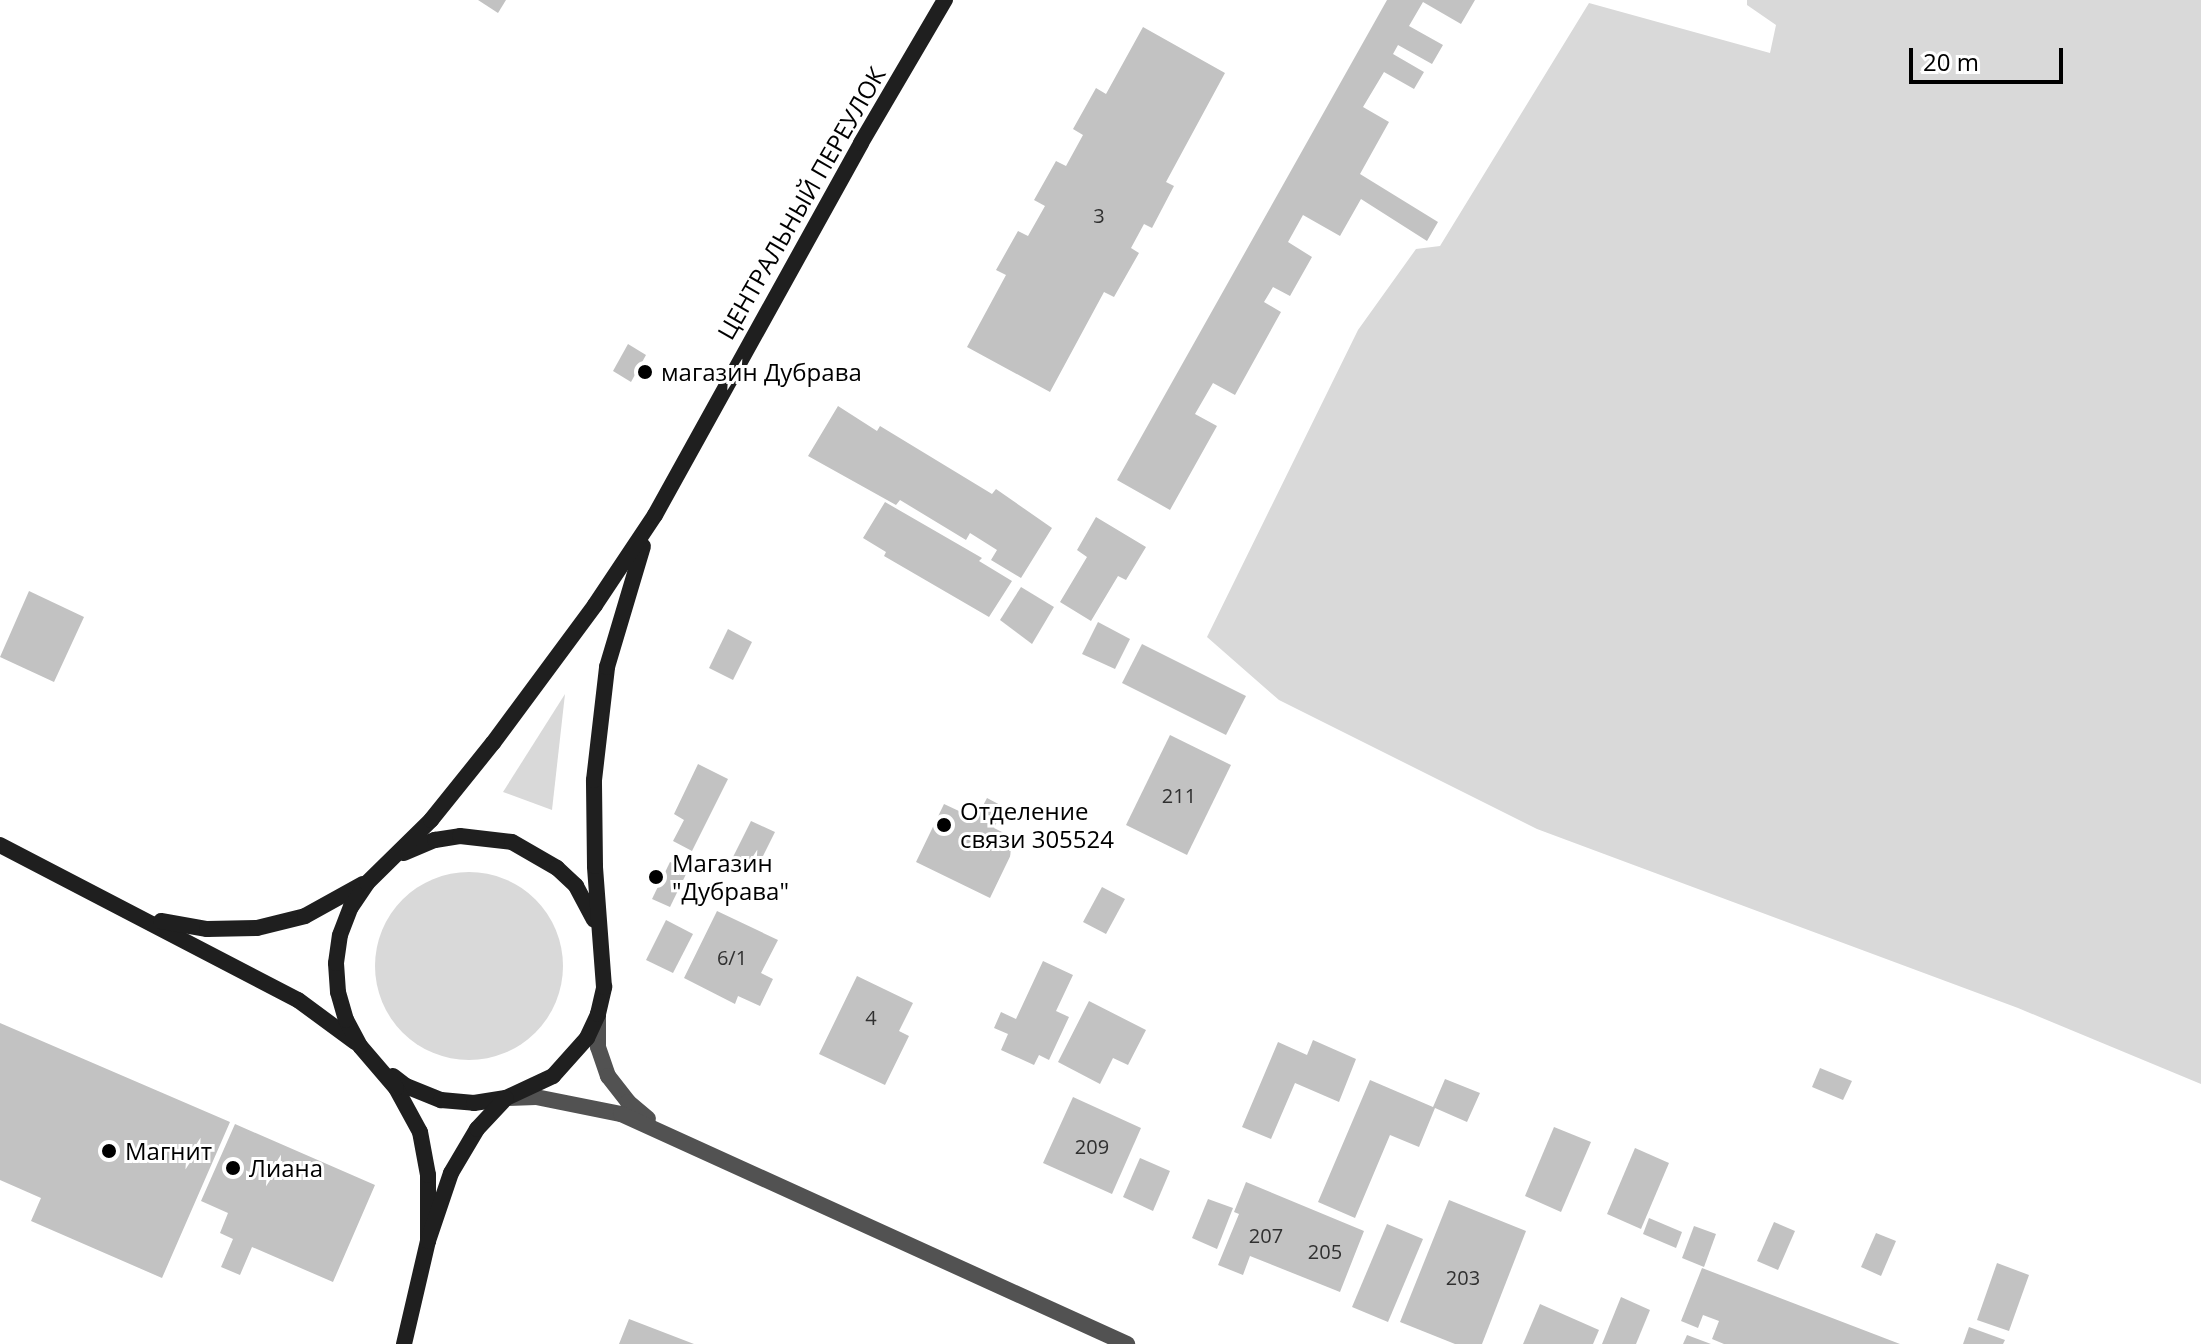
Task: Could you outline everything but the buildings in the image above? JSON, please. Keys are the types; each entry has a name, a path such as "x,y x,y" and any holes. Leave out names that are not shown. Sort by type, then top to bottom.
{"main road":[{"name":"ЦЕНТРАЛЬНЫЙ ПЕРЕУЛОК","path":"655,515 845,170 945,0"},
{"path":"428,1241 428,1175 420,1132 396,1088 360,1046 346,1020 338,992 336,963 340,935 351,907 367,883 431,820 493,743 595,605 655,515"},
{"path":"0,845 298,1000 360,1046 406,1086 441,1100 474,1103 506,1098 531,1089 562,1067 587,1038 598,1014 604,974 599,933 594,780 607,667 632,574 655,515"},
{"path":"111,901 157,920 207,929 257,928 316,911 350,894 388,863 410,850 460,836 512,842 557,868 576,886 599,933"},
{"path":"404,1344 428,1241 451,1173 477,1129 506,1098"}],"street":[{"path":"598,1014 598,1047 608,1076 628,1102 662,1130"},
{"path":"506,1098 536,1097 579,1103 621,1114 662,1130 1127,1344"}],"shaded area":[{"path":"1747,0 2201,0 2201,1084 2018,1008 1537,829 1279,700 1207,637 1358,330 1416,249 1440,246 1589,3 1770,53 1776,25 1747,5"},
{"path":"565,694 552,810 503,792"},
{"path":"469,872 487,873 505,879 536,899 556,930 562,948 562,984 556,1002 536,1033 505,1053 487,1059 469,1060 451,1059 433,1053 402,1033 382,1002 376,984 375,966 376,948 382,930 402,899 433,879 451,873"}],"place":[{"name":"магазин Дубрава","path":"645,372"},
{"name":"Отделение связи 305524","path":"944,825"},
{"name":"Магазин \"Дубрава\"","path":"656,877"},
{"name":"Магнит","path":"109,1151"},
{"name":"Лиана","path":"233,1168"}]}
